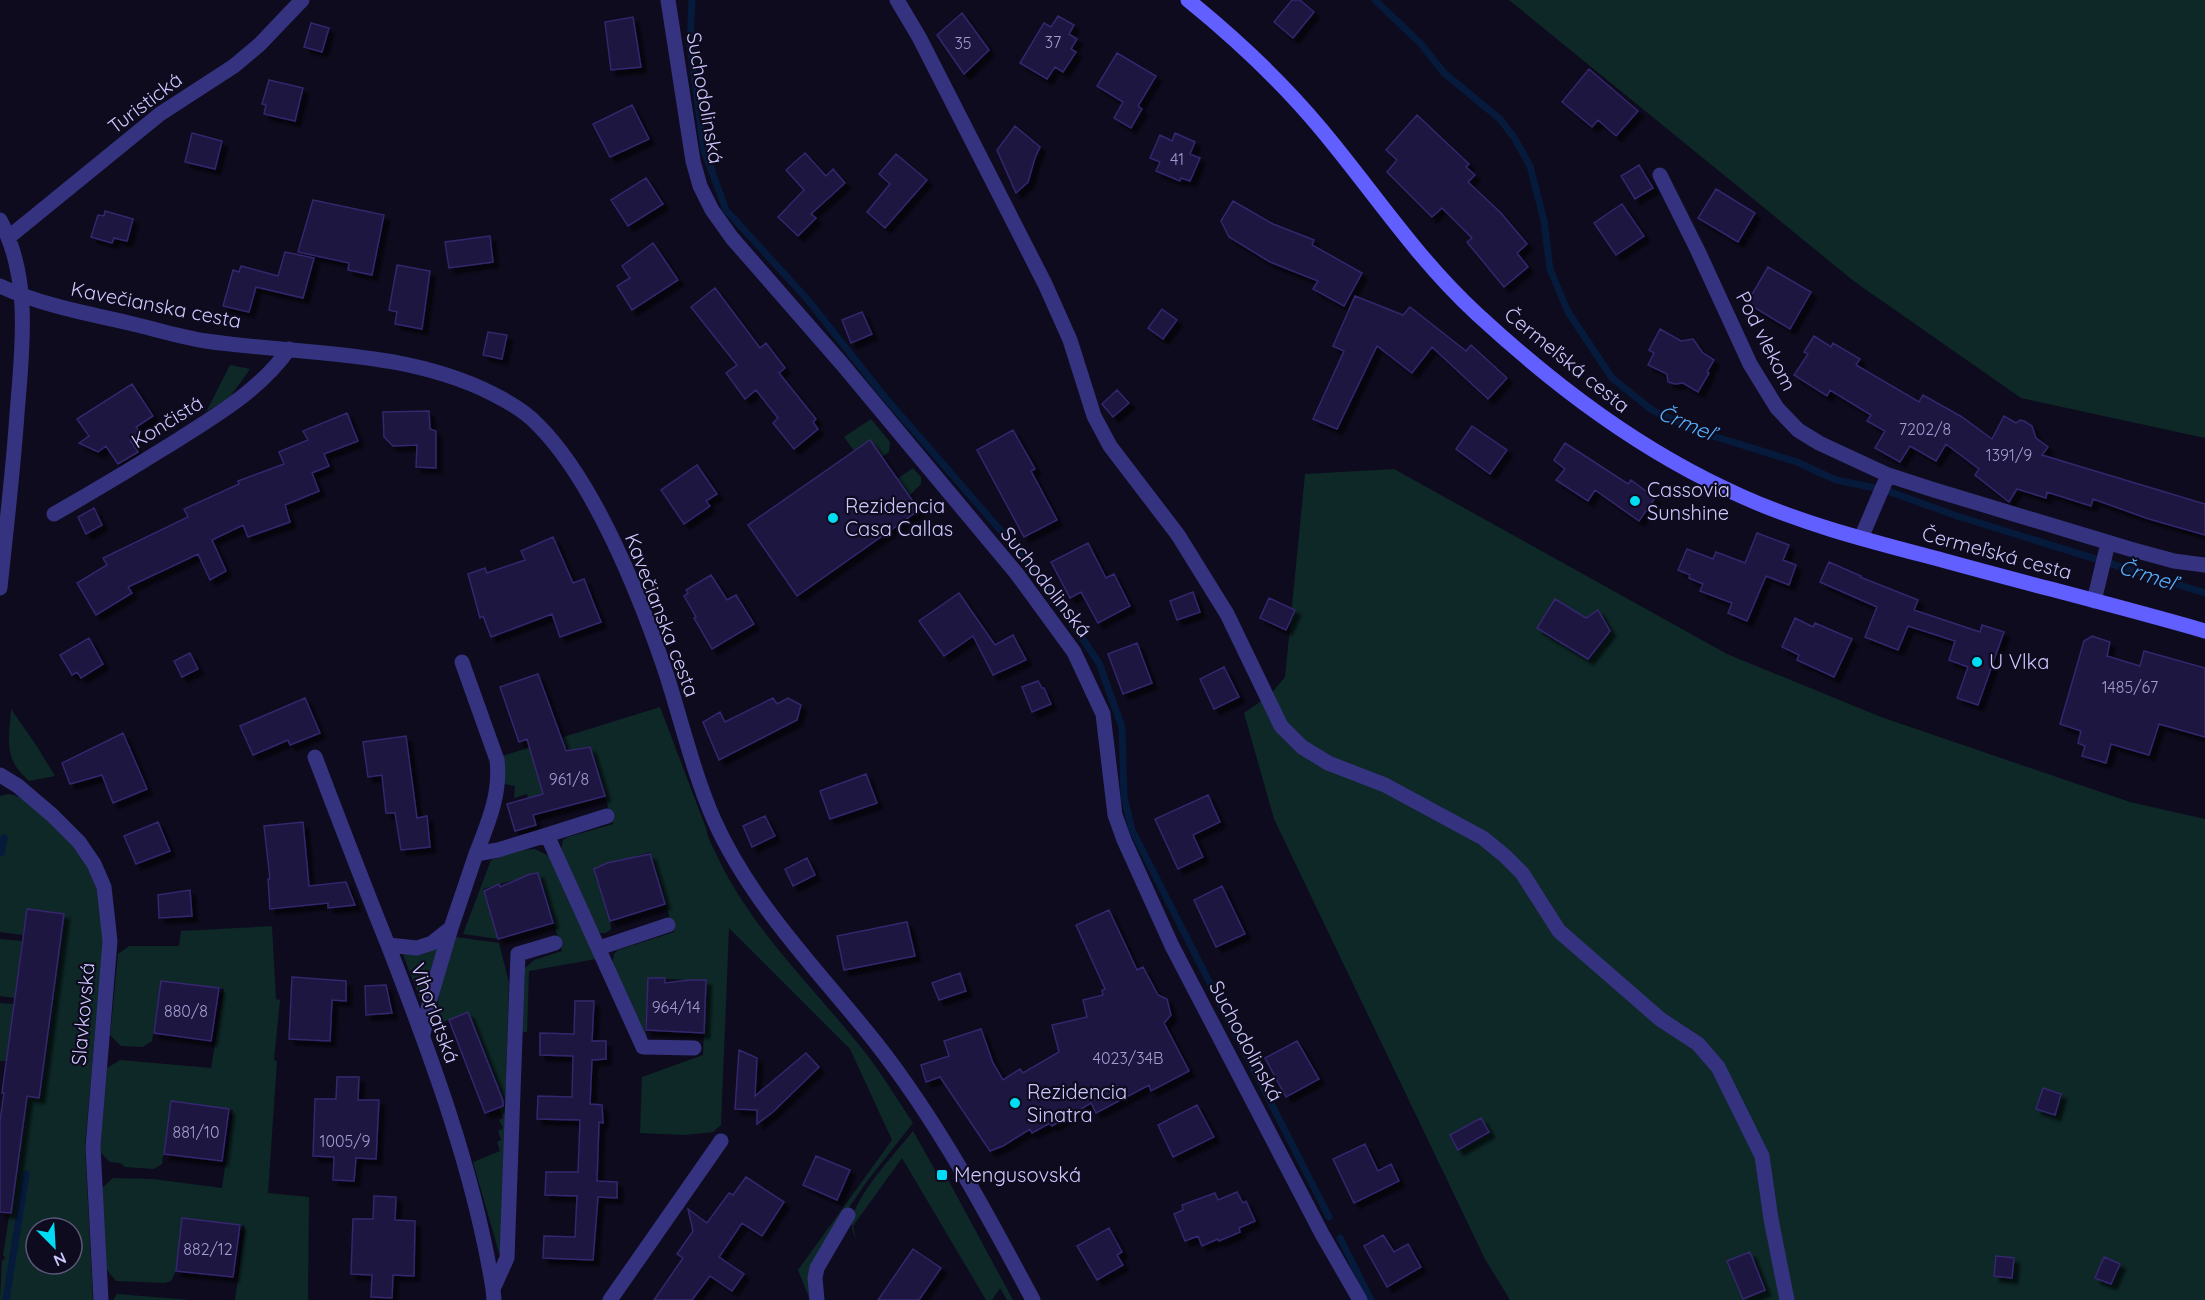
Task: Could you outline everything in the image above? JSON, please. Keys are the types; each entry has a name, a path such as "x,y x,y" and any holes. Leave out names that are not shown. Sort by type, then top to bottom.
{"main road":[{"name":"Čermeľská cesta","path":"1188,0 1254,56 1283,85 1450,288 1534,365 1607,421 1678,465 1779,512 1861,538 2205,632"}],"street":[{"name":"Turistická","path":"9,237 160,114 234,66 259,45 302,0"},
{"name":"Suchodolinská","path":"668,0 693,161 700,186 712,210 732,238 842,364 1017,574 1074,652 1103,714 1115,815 1124,840 1173,946 1323,1234 1360,1300"},
{"path":"897,0 919,37 1045,284 1070,340 1094,416 1110,446 1178,535 1227,614 1281,726 1302,747 1328,763 1385,785 1483,838 1506,856 1522,873 1559,931 1660,1019 1698,1044 1718,1067 1762,1155 1787,1300"},
{"name":"Pod vlekom","path":"1660,175 1750,364 1777,408 1798,430 1886,480 1963,499 2107,548 2205,566"},
{"path":"0,220 9,237 21,296 23,332 7,467 0,588"},
{"name":"Kavečianska cesta","path":"0,286 21,296 60,308 204,340 387,360 455,379 490,393 536,422 570,463 621,560 665,670 678,717 714,818 736,862 762,902 807,961 876,1043 917,1100 950,1153 1033,1300"},
{"name":"Končistá","path":"54,514 117,478 226,409 274,370 289,349"},
{"path":"1861,538 1886,480"},
{"path":"2094,601 2107,548"},
{"path":"423,1035 430,999 451,928 496,799 499,782 496,760 462,662"},
{"name":"Vihorlatská","path":"315,758 423,1035 458,1145 487,1253 494,1295"},
{"name":"Slavkovská","path":"0,775 18,786 52,815 79,843 104,887 110,941 93,1147 101,1300"},
{"path":"476,854 498,850 607,816"},
{"path":"547,835 643,1047 694,1048"},
{"path":"598,948 668,925"},
{"path":"388,945 417,948 432,943 451,928"},
{"name":"Vihorlatská","path":"494,1295 507,1258 518,954 555,943"},
{"path":"610,1300 721,1141"},
{"path":"817,1300 814,1278 817,1268 848,1215"}],"green space":[{"path":"1509,0 2205,0 2205,438 2021,398 1855,282"},
{"path":"230,365 250,369 230,397 206,412"},
{"path":"871,419 890,442 889,452 882,457 870,440 854,451 844,437"},
{"path":"913,468 921,477 921,484 909,496 897,479"},
{"path":"1394,469 1727,654 1881,717 2130,802 2205,819 2205,1300 1510,1300 1485,1259 1274,819 1244,713 1270,695 1285,677 1305,474"},
{"path":"660,707 710,841 734,888 768,937 864,1051 913,1123 868,1180 820,1249 810,1300 798,1270 892,1140 850,1049 729,928 721,1125 713,1132 684,1135 640,1133 642,1077 703,1055 706,981 648,978 645,1030 647,1037 645,1037 612,964 614,954 618,950 674,932 650,852 594,869 611,929 606,933 600,933 596,928 561,850 563,840 568,837 613,824 590,746 534,761 543,794 528,798 527,794 514,798 515,786 504,784 502,756"},
{"path":"11,709 55,776 29,781 15,765 10,748"},
{"path":"8,794 31,804 67,838 91,874 105,921 85,1146 93,1300 0,1300 2,1260 5,1256 3,1256 12,1197 15,1194 13,1193 26,1096 39,1097 64,914 27,909 23,935 0,932 0,796"},
{"path":"535,849 549,856 596,959 529,971 527,1032 522,1032 525,968 534,960 562,951 539,873 483,889 498,939 463,934 491,860 523,850"},
{"path":"272,926 276,999 280,1000 274,1060 277,1061 268,1193 309,1197 308,1300 235,1300 245,1226 182,1219 176,1271 171,1281 165,1283 116,1281 106,1269 102,1188 113,1178 153,1179 222,1188 233,1110 171,1101 162,1164 154,1169 125,1167 120,1163 110,1162 100,1152 107,1068 120,1060 211,1068 224,989 162,981 152,1041 143,1047 121,1046 110,1035 118,954 129,946 179,946 181,931"},
{"path":"456,937 499,943 509,983 501,1252 499,1253 473,1162 500,1151 497,1142 501,1140 498,1131 503,1128 499,1120 503,1118 499,1108 505,1105 468,1012 439,1024 440,990"},
{"path":"0,939 22,941 15,998 0,996"},
{"path":"442,946 422,998 420,999 402,952"},
{"path":"0,1003 14,1004 6,1061 0,1061"},
{"path":"913,1131 939,1177 945,1174 1013,1300 1007,1300 1000,1288 992,1300 986,1300 902,1158 853,1226 856,1239 852,1230 852,1221 860,1200 877,1174"},
{"path":"117,1294 191,1300 113,1300"}],"building":[{"path":"1292,0 1300,0 1314,12 1293,38 1274,22"},
{"path":"962,13 989,50 964,74 937,35"},
{"path":"1058,16 1074,25 1069,34 1077,39 1071,49 1076,52 1063,72 1055,67 1047,79 1020,63 1044,23 1051,27"},
{"path":"633,17 641,67 611,70 605,22"},
{"path":"311,23 329,28 322,52 304,47"},
{"path":"1117,53 1156,76 1138,106 1142,109 1131,128 1114,118 1123,102 1097,86"},
{"path":"1589,69 1638,111 1616,136 1598,120 1592,127 1562,102"},
{"path":"269,80 303,88 295,121 264,114 266,105 262,104"},
{"path":"632,105 649,139 610,157 593,124"},
{"path":"1417,115 1469,164 1466,167 1475,175 1468,182 1501,213 1527,244 1517,253 1528,267 1504,287 1467,242 1472,238 1442,208 1432,217 1387,172 1397,160 1386,150"},
{"path":"1015,126 1040,147 1028,182 1016,193 997,150"},
{"path":"192,133 222,141 215,169 185,162"},
{"path":"1175,133 1195,142 1190,154 1200,158 1190,181 1181,178 1180,181 1156,171 1160,162 1150,158 1160,135 1172,141"},
{"path":"805,153 826,176 833,169 845,183 811,214 816,218 798,236 778,217 804,190 786,170"},
{"path":"896,154 927,180 885,228 867,212 890,184 879,174"},
{"path":"1639,165 1653,188 1635,199 1621,176"},
{"path":"646,178 663,204 628,226 611,200"},
{"path":"1716,189 1755,213 1738,242 1698,218"},
{"path":"313,200 384,215 372,275 348,270 349,263 298,252"},
{"path":"1233,201 1273,224 1314,240 1312,245 1362,273 1344,306 1313,289 1318,281 1270,262 1229,237 1221,221"},
{"path":"1622,204 1644,236 1616,255 1594,223"},
{"path":"105,211 133,219 127,241 114,238 112,243 91,237 98,215 104,216"},
{"path":"490,236 493,262 449,268 445,242"},
{"path":"653,243 678,280 632,310 617,286 630,278 622,266"},
{"path":"285,252 314,258 303,298 256,287 249,312 223,306 233,270 239,272 241,266 278,276"},
{"path":"397,265 430,271 422,329 395,324 397,312 389,310"},
{"path":"1768,267 1811,292 1790,329 1747,303"},
{"path":"715,288 760,348 766,343 785,368 779,373 816,419 813,422 818,429 794,449 773,423 778,418 756,390 745,399 726,373 737,365 691,307"},
{"path":"1355,296 1403,315 1410,307 1466,351 1471,345 1507,378 1488,399 1432,347 1412,373 1377,346 1337,429 1313,419 1344,351 1333,346"},
{"path":"1162,309 1177,320 1163,339 1148,328"},
{"path":"862,312 872,334 851,343 842,320"},
{"path":"1660,329 1681,341 1693,339 1703,353 1714,360 1698,392 1683,383 1668,382 1667,374 1648,365 1654,353 1649,350"},
{"path":"488,332 507,335 502,359 483,355"},
{"path":"1814,336 1831,347 1833,343 1860,359 1856,365 1919,402 1923,395 1962,417 1992,439 2004,416 2016,423 2020,420 2024,421 2032,426 2036,438 2048,447 2042,455 2205,504 2205,535 2149,519 2093,499 2091,506 2047,492 2046,498 2017,489 2009,502 1975,475 1979,469 1946,444 1936,461 1910,446 1900,462 1875,448 1885,431 1867,421 1871,415 1830,390 1827,396 1794,375 1808,354 1804,352"},
{"path":"132,384 153,416 136,427 141,433 130,440 138,452 118,464 106,446 98,452 79,443 89,436 77,419"},
{"path":"1117,390 1129,403 1113,417 1102,404"},
{"path":"429,411 430,429 436,431 436,468 416,467 417,445 393,446 384,437 383,412"},
{"path":"347,413 358,441 324,454 329,466 312,473 319,491 285,505 290,522 248,537 243,525 212,540 226,571 210,580 198,554 128,587 132,593 96,615 77,583 107,565 103,558 188,517 184,509 239,484 238,481 284,464 279,452 308,440 303,431"},
{"path":"1472,426 1507,450 1490,474 1456,449"},
{"path":"1013,430 1035,469 1031,471 1057,520 1024,537 977,450"},
{"name":"Rezidencia Casa Callas","path":"870,440 919,510 797,596 748,525"},
{"path":"1565,443 1628,484 1631,480 1655,498 1639,521 1595,490 1588,501 1556,480 1565,469 1554,460"},
{"path":"697,465 717,494 706,501 710,506 684,524 661,490"},
{"path":"94,508 102,525 86,534 78,517"},
{"path":"1757,533 1789,545 1783,560 1796,565 1789,585 1766,576 1747,621 1728,613 1732,603 1700,591 1703,584 1678,570 1687,549 1713,559 1716,552 1745,563"},
{"path":"553,537 573,583 584,579 601,622 560,637 552,614 491,637 483,616 480,618 468,574 485,568 487,573 525,560 521,551"},
{"path":"1088,543 1106,578 1114,574 1130,606 1098,623 1081,592 1070,598 1051,562"},
{"path":"1829,562 1918,600 1914,610 1980,632 1982,625 2004,632 1978,705 1957,698 1968,667 1949,660 1955,641 1908,626 1898,650 1865,637 1877,607 1820,582"},
{"path":"711,575 727,600 736,595 754,624 712,649 684,596 688,593 686,590"},
{"path":"1193,592 1200,612 1177,620 1170,601"},
{"path":"959,593 995,645 1013,635 1026,660 993,675 973,636 944,656 919,621"},
{"path":"1269,598 1295,610 1286,630 1260,618"},
{"path":"1555,599 1586,618 1598,610 1610,631 1588,659 1537,628"},
{"path":"1795,618 1813,627 1815,623 1852,639 1834,677 1797,660 1799,655 1782,647"},
{"path":"2092,636 2110,642 2107,656 2140,666 2144,651 2205,668 2205,737 2159,724 2149,755 2111,744 2106,763 2082,756 2085,746 2078,743 2081,731 2060,724 2084,641"},
{"path":"89,638 103,664 81,678 77,672 72,675 60,655"},
{"path":"1137,643 1152,683 1123,694 1108,654"},
{"path":"190,653 198,669 182,677 174,661"},
{"path":"1224,667 1239,697 1214,709 1200,679"},
{"path":"538,674 566,751 590,747 605,796 533,815 536,825 515,831 507,804 543,794 527,739 519,742 500,687"},
{"path":"1038,681 1051,704 1032,712 1022,687"},
{"path":"305,698 320,733 290,745 288,740 253,755 240,726"},
{"path":"773,698 777,704 788,698 801,705 797,720 719,760 703,722 720,712 725,722"},
{"path":"123,733 147,789 113,803 102,775 70,784 62,763"},
{"path":"406,736 417,818 427,816 430,847 401,850 395,813 386,813 382,775 368,777 363,742"},
{"path":"866,774 877,803 830,819 820,791"},
{"path":"1208,795 1220,822 1193,835 1203,857 1178,869 1155,819"},
{"path":"765,816 775,836 752,847 743,826"},
{"path":"158,822 170,851 136,864 124,836"},
{"path":"303,822 309,886 346,882 355,905 328,908 328,903 270,909 268,879 270,879 264,826"},
{"path":"650,854 665,904 610,921 594,869 607,863"},
{"path":"807,858 815,875 793,886 785,869"},
{"path":"538,873 553,923 498,939 484,891 499,884 500,887 530,874"},
{"path":"1222,886 1245,934 1216,947 1194,900"},
{"path":"190,890 192,916 159,918 158,895"},
{"path":"27,909 64,914 39,1098 27,1096 11,1213 0,1212 0,1121"},
{"path":"1109,910 1137,970 1143,967 1158,995 1167,999 1171,1015 1164,1023 1189,1071 1151,1091 1149,1085 1096,1113 1091,1103 1052,1126 1050,1123 1032,1133 1030,1129 1003,1146 990,1151 940,1077 926,1082 921,1065 949,1056 944,1041 981,1029 993,1063 1003,1080 1020,1069 1023,1073 1059,1052 1052,1025 1087,1017 1083,1000 1103,995 1102,990 1105,989 1076,925"},
{"path":"907,922 915,956 844,970 837,936"},
{"path":"960,973 966,991 939,1000 932,983"},
{"path":"292,977 346,981 346,1001 332,1000 330,1041 289,1039"},
{"path":"648,978 665,978 665,983 706,980 704,1033 646,1030"},
{"path":"161,981 219,988 211,1041 154,1033"},
{"path":"386,985 392,1013 366,1015 365,986"},
{"path":"575,1001 594,1001 592,1041 606,1041 606,1059 592,1060 590,1104 602,1105 603,1123 599,1122 597,1181 617,1182 617,1198 598,1197 593,1260 543,1258 544,1236 575,1237 577,1196 545,1195 546,1172 578,1172 580,1120 537,1119 538,1096 572,1097 573,1056 540,1055 540,1033 574,1034"},
{"path":"468,1012 503,1101 503,1106 485,1113 449,1020"},
{"path":"1297,1041 1319,1079 1286,1097 1265,1058"},
{"path":"739,1050 757,1058 755,1096 806,1053 819,1067 773,1112 757,1124 757,1110 735,1109"},
{"path":"337,1077 359,1077 358,1100 379,1100 376,1159 356,1158 354,1181 333,1180 334,1157 313,1156 315,1099 336,1099"},
{"path":"2043,1088 2061,1094 2055,1115 2036,1109"},
{"path":"171,1101 229,1109 222,1161 164,1154"},
{"path":"1197,1105 1214,1137 1173,1157 1158,1125"},
{"path":"1481,1118 1489,1132 1458,1150 1450,1135"},
{"path":"1365,1144 1378,1171 1391,1164 1399,1181 1354,1203 1333,1159"},
{"path":"816,1156 850,1170 837,1200 803,1185"},
{"path":"746,1177 784,1202 762,1236 742,1223 719,1257 744,1274 732,1291 710,1276 692,1300 654,1300 683,1258 677,1254 693,1231 688,1209 707,1223 729,1193 733,1195"},
{"path":"1237,1192 1243,1203 1246,1201 1255,1221 1239,1228 1240,1232 1202,1246 1198,1236 1185,1241 1174,1214 1183,1210 1182,1205 1215,1193 1218,1200"},
{"path":"374,1196 396,1197 395,1220 415,1221 414,1276 393,1275 392,1298 371,1297 372,1275 351,1274 353,1219 373,1219"},
{"path":"182,1218 240,1225 233,1277 176,1271"},
{"path":"1109,1228 1122,1252 1117,1255 1123,1265 1097,1280 1077,1246"},
{"path":"1383,1235 1394,1252 1408,1244 1421,1267 1387,1287 1364,1246"},
{"path":"913,1249 941,1268 919,1300 878,1300"},
{"path":"1750,1252 1765,1290 1743,1299 1727,1261"},
{"path":"1996,1256 2014,1258 2012,1278 1994,1276"},
{"path":"2104,1257 2120,1264 2111,1284 2095,1278"}],"waterway":[{"path":"692,0 690,45 704,150 726,210 808,300 883,395 1040,576 1099,663 1122,727 1124,797 1132,830 1329,1217"},
{"name":"Črmeľ","path":"1375,0 1421,44 1444,73 1500,119 1515,139 1530,166 1544,221 1550,269 1568,312 1612,378 1652,410 1697,431 1797,462 1836,480 1885,490 1957,516 2205,593"},
{"path":"1,853 4,838"},
{"path":"6,1300 26,1174"},
{"path":"1340,1238 1371,1300"}],"place":[{"name":"Cassovia Sunshine","path":"1635,501"},
{"name":"Rezidencia Casa Callas","path":"833,518"},
{"name":"U Vlka","path":"1977,662"},
{"name":"Rezidencia Sinatra","path":"1015,1103"},
{"name":"Mengusovská","path":"942,1175"}]}
